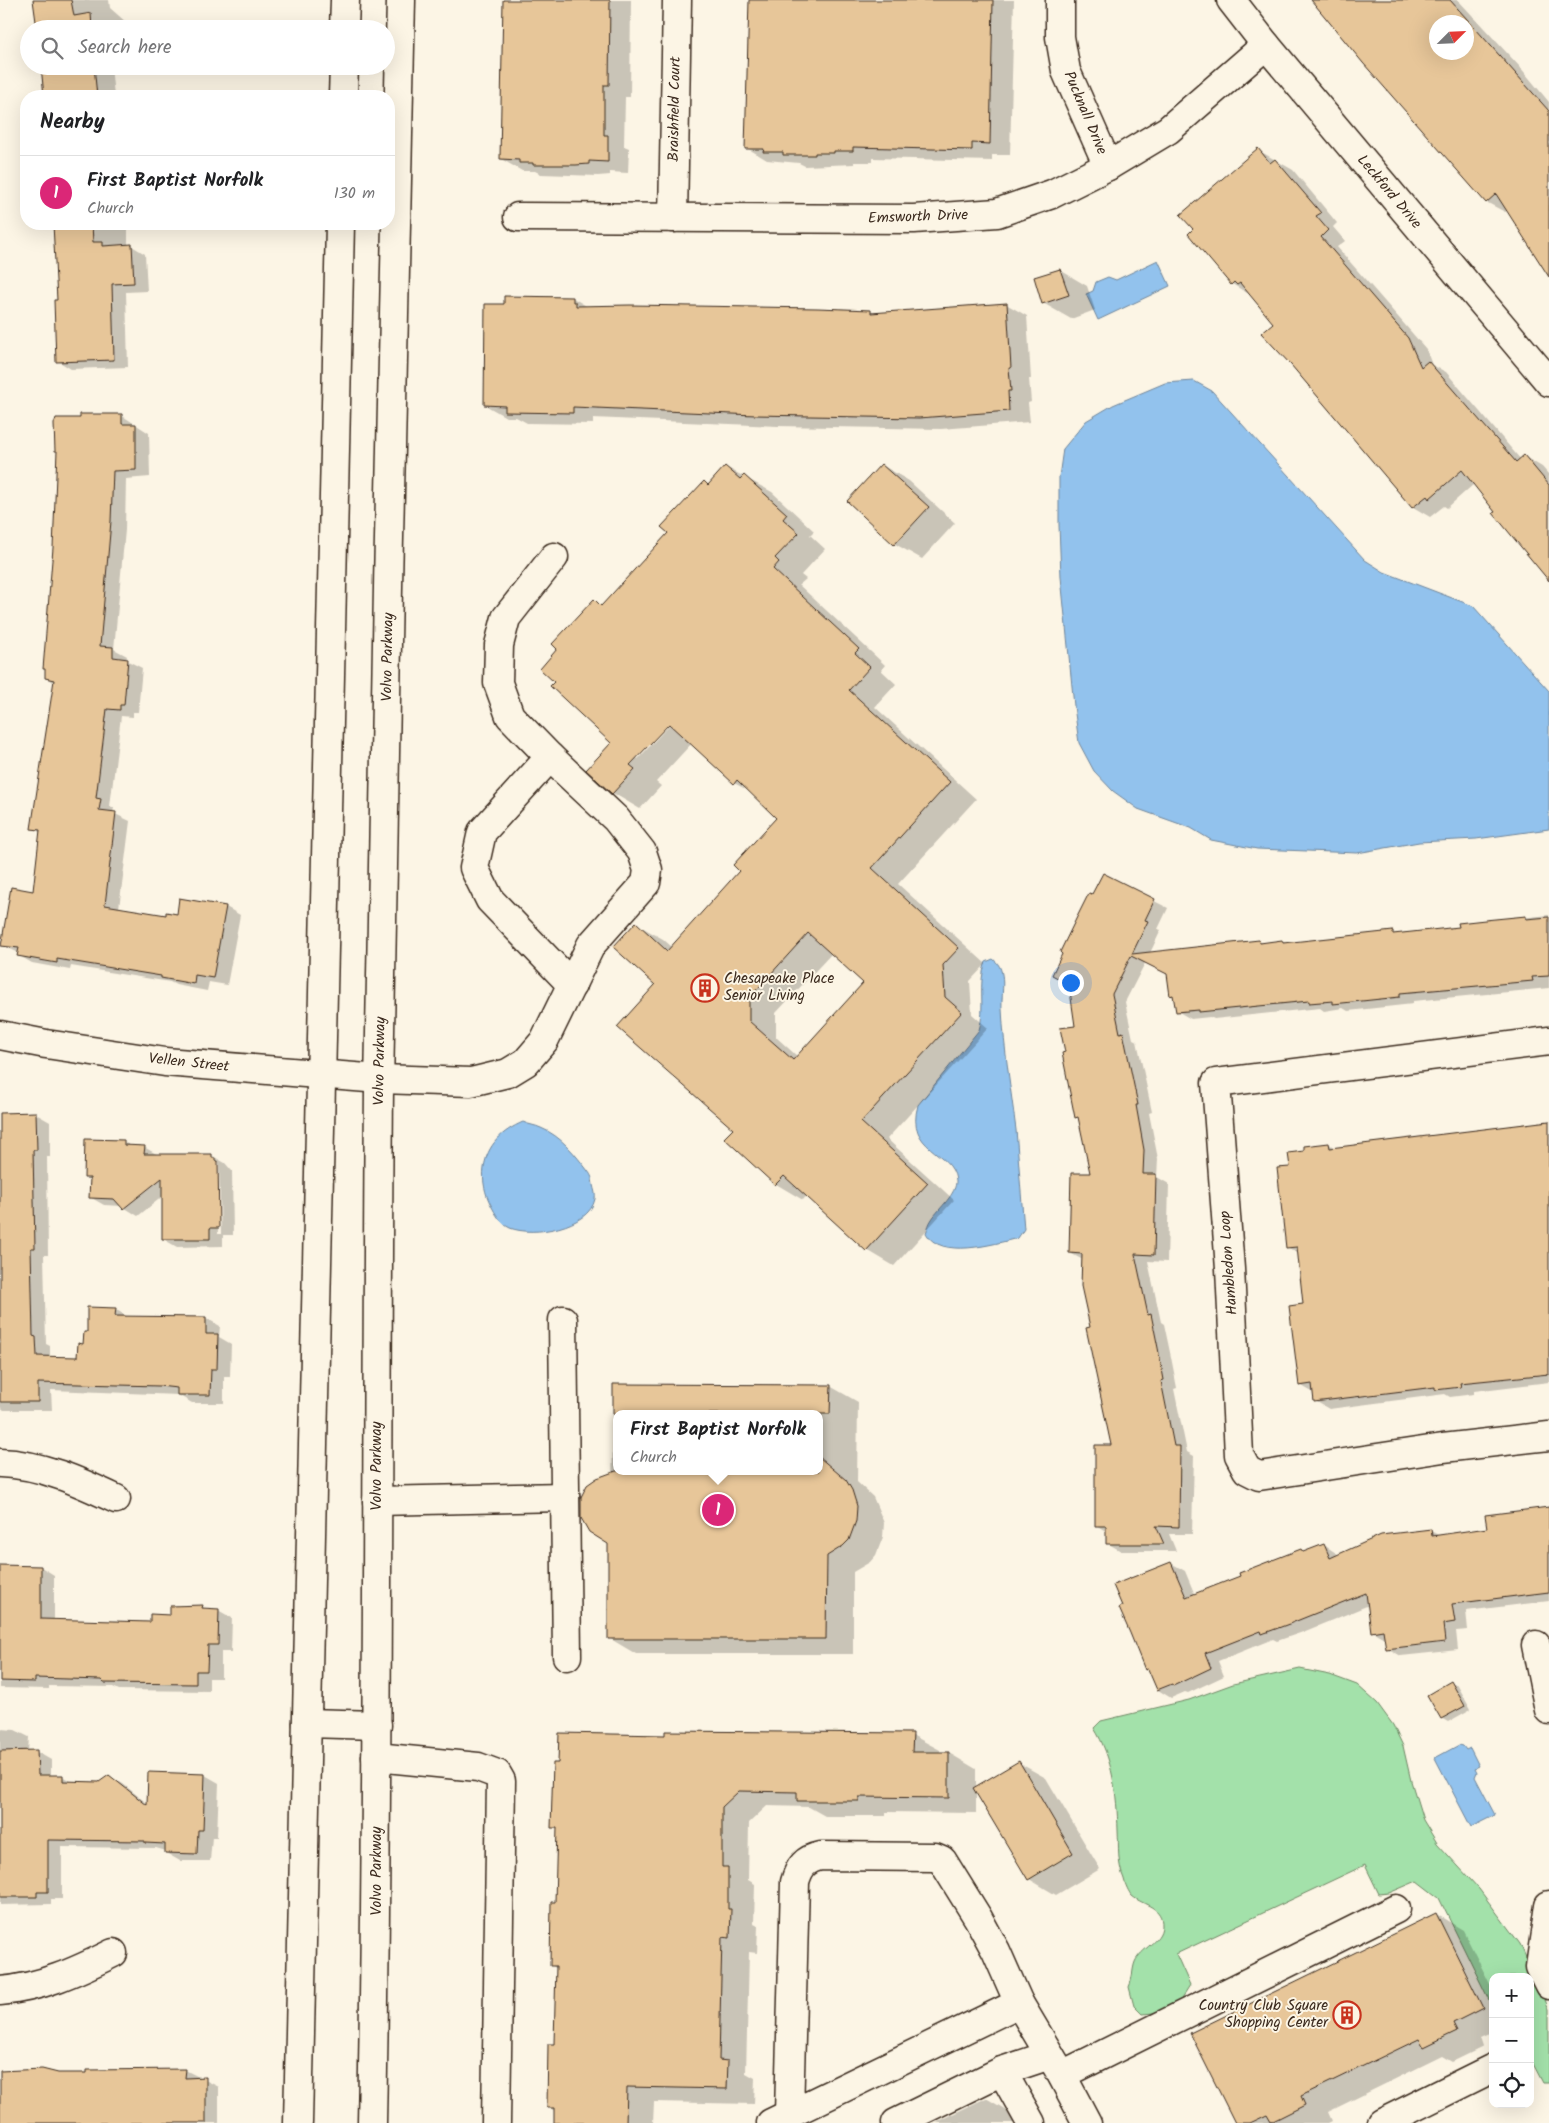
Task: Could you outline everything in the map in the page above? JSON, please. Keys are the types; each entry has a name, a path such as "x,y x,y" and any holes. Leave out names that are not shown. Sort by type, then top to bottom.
{"main road":[{"path":"344,20 345,0"},
{"name":"Volvo Parkway","path":"372,2123 376,1929 380,1080 402,0"},
{"name":"Braishfield Court","path":"673,218 677,0"},
{"name":"Pucknall Drive","path":"1060,0 1060,37 1066,72 1108,166"},
{"name":"Leckford Drive","path":"1231,0 1266,45 1549,382"},
{"name":"Emsworth Drive","path":"518,217 914,219 997,213 1052,194 1108,166 1168,130 1266,45"},
{"path":"343,90 344,75"},
{"path":"298,2123 340,230"},
{"name":"Vellen Street","path":"0,1035 165,1062 380,1080 471,1082 508,1073 526,1062 544,1040 591,945 646,883 648,870 642,852 616,819 550,757 510,716 498,683 499,645 506,618 554,557"},
{"path":"550,757 482,832 474,868 490,900 572,985"},
{"name":"Hambledon Loop","path":"1549,1042 1216,1083 1230,1269 1239,1455 1247,1470 1260,1476 1443,1448 1549,1436"},
{"path":"563,1320 568,1656"},
{"path":"0,1464 12,1464 72,1478 116,1499"},
{"path":"377,1501 565,1497"},
{"path":"1536,1645 1549,1710"},
{"path":"307,1723 377,1725"},
{"path":"376,1757 489,1769 497,1774 501,1781 496,2123"},
{"path":"1019,2003 778,2120 795,1882 801,1867 810,1859 831,1856 935,1857 942,1860 951,1872 987,1935 1019,2003 1088,2123"},
{"path":"1549,1905 1540,1967 1549,1985"},
{"path":"896,2123 1002,2071 1056,2065 1396,1909"},
{"path":"0,1991 16,1990 70,1974 113,1953"},
{"path":"1382,2123 1489,2070"},
{"path":"1002,2071 1032,2123"}],"green space":[{"path":"1300,1669 1330,1675 1357,1685 1377,1703 1393,1725 1403,1746 1423,1820 1437,1843 1479,1889 1520,1944 1533,1973 1489,1973 1489,2000 1439,1898 1417,1881 1389,1893 1379,1894 1365,1865 1176,1954 1190,1985 1178,2004 1153,2013 1142,2014 1134,2006 1129,1987 1135,1962 1161,1932 1161,1919 1156,1910 1132,1896 1125,1883 1119,1861 1113,1777 1106,1752 1094,1728 1101,1721 1189,1700 1233,1684"},
{"path":"1534,1975 1549,2009 1549,2083 1543,2083 1534,2066"}],"water":[{"path":"1158,260 1170,286 1098,320 1086,294 1093,291 1096,282 1108,277 1116,280"},
{"path":"1194,381 1212,391 1365,560 1384,572 1473,606 1549,691 1549,829 1476,839 1419,842 1357,853 1257,849 1211,840 1191,828 1138,809 1113,791 1094,771 1079,743 1061,577 1059,477 1063,449 1086,421 1113,405 1165,383"},
{"path":"993,959 1001,969 1003,982 1003,1024 1016,1130 1024,1229 1018,1238 995,1244 955,1248 943,1246 933,1241 926,1233 931,1221 954,1190 956,1180 953,1170 947,1162 923,1141 918,1132 916,1120 918,1105 979,1030 982,1013 983,970 986,962"},
{"path":"523,1122 539,1127 555,1136 578,1158 591,1176 595,1199 591,1209 572,1223 559,1228 520,1231 504,1224 489,1201 483,1177 488,1152 502,1134"},
{"path":"1459,1745 1463,1746 1466,1750 1470,1748 1479,1766 1475,1768 1477,1772 1475,1777 1495,1815 1471,1827 1435,1758"}],"building":[{"path":"33,0 71,0 74,16 91,13 91,20 36,20"},
{"path":"503,0 610,0 609,85 604,85 604,135 608,135 608,162 589,161 589,164 576,165 533,165 533,163 519,163 519,160 500,159"},
{"path":"749,0 993,0 990,144 972,143 972,150 853,147 853,151 815,153 815,155 783,155 783,152 763,152 764,149 745,149"},
{"path":"1311,0 1450,0 1463,15 1429,15 1429,60 1474,60 1474,27 1549,111 1549,277 1496,194 1486,203 1363,63"},
{"path":"42,75 95,75 96,90 43,90"},
{"path":"1258,148 1270,163 1275,159 1321,213 1316,216 1328,230 1321,237 1408,338 1421,367 1428,361 1516,462 1524,455 1549,485 1549,581 1493,513 1495,512 1462,470 1429,499 1427,496 1412,508 1291,365 1261,333 1273,323 1240,283 1237,285 1234,282 1231,285 1188,234 1193,229 1180,215"},
{"path":"53,230 92,230 93,242 103,242 103,246 132,244 134,283 112,284 114,360 56,362 54,300 57,300"},
{"path":"1060,269 1069,295 1042,304 1034,277"},
{"path":"504,296 573,297 573,302 576,302 576,306 817,308 871,310 871,313 1007,303 1011,368 1009,368 1011,391 1008,391 1009,411 919,418 755,415 573,407 573,413 505,412 505,406 484,405 485,304 504,304"},
{"path":"80,414 122,414 122,424 136,424 136,470 113,471 111,521 100,646 113,647 113,657 128,659 124,705 120,705 120,710 107,709 96,798 101,799 99,810 116,812 105,905 166,915 166,912 177,914 179,898 226,906 213,978 195,975 194,984 161,978 161,976 57,959 57,963 17,956 19,948 1,946 11,887 33,891 40,830 31,829 54,680 45,678 45,669 43,669 53,548 57,451 55,451 54,424 56,418 80,418"},
{"path":"881,464 929,507 894,545 847,501"},
{"path":"725,466 740,479 744,475 787,514 783,519 799,533 775,558 779,562 773,569 859,649 855,653 870,667 849,690 950,782 872,868 959,948 943,965 945,997 962,1012 861,1122 928,1183 866,1251 784,1176 775,1185 724,1138 733,1129 617,1027 655,985 613,947 636,922 667,951 739,871 733,865 776,818 737,780 734,784 669,724 630,765 635,769 612,794 586,770 611,743 550,686 554,682 540,669 557,649 552,644 594,599 601,606 668,533 661,527 704,481 708,485","holes":["808,933 863,983 793,1060 749,1021 749,998"]},
{"path":"1103,873 1155,899 1145,920 1148,921 1132,954 1259,940 1260,943 1282,940 1283,943 1393,931 1393,934 1459,927 1458,923 1485,920 1526,916 1526,919 1549,917 1549,976 1532,977 1533,981 1400,993 1400,997 1333,1004 1333,1001 1309,1003 1309,1001 1199,1012 1199,1010 1176,1012 1173,995 1170,996 1167,974 1131,956 1112,994 1120,1033 1123,1032 1138,1105 1136,1105 1144,1150 1143,1174 1156,1174 1154,1255 1135,1254 1148,1315 1151,1314 1158,1348 1164,1380 1161,1381 1174,1446 1180,1446 1179,1527 1156,1526 1164,1544 1106,1544 1106,1526 1095,1526 1095,1445 1111,1445 1086,1328 1090,1327 1081,1286 1082,1254 1069,1253 1071,1173 1090,1173 1078,1117 1075,1118 1062,1053 1065,1052 1060,1028 1075,1026 1069,984 1052,975 1062,954 1060,952 1089,893 1092,894"},
{"path":"36,1112 37,1150 33,1150 35,1248 31,1248 33,1336 36,1337 37,1356 77,1357 78,1343 83,1344 84,1332 87,1332 87,1307 116,1308 115,1316 206,1317 206,1334 218,1334 217,1369 211,1369 210,1395 177,1395 177,1388 159,1386 38,1383 38,1402 0,1402 0,1113"},
{"path":"1549,1121 1549,1374 1460,1383 1461,1387 1435,1390 1435,1387 1314,1402 1312,1384 1299,1386 1289,1306 1303,1304 1297,1247 1286,1248 1277,1168 1290,1167 1288,1153 1304,1151 1304,1146 1329,1143 1330,1148"},
{"path":"85,1139 124,1140 124,1145 145,1146 144,1154 212,1154 212,1158 218,1161 219,1228 210,1228 210,1239 162,1239 162,1178 123,1209 114,1199 89,1198 90,1178 84,1178"},
{"path":"613,1384 831,1385 830,1414 823,1414 823,1410 613,1410"},
{"path":"823,1460 846,1480 852,1490 857,1506 856,1521 849,1540 827,1556 826,1639 608,1639 608,1544 589,1532 581,1518 581,1497 587,1485 597,1478 613,1472 613,1475 823,1475"},
{"path":"1549,1507 1549,1592 1452,1604 1455,1622 1443,1624 1445,1642 1386,1649 1383,1630 1371,1632 1366,1593 1289,1624 1262,1634 1261,1631 1205,1653 1211,1668 1173,1686 1172,1684 1157,1690 1148,1669 1145,1670 1119,1608 1122,1606 1113,1585 1171,1562 1186,1597 1240,1576 1239,1573 1301,1549 1303,1552 1324,1544 1330,1558 1381,1535 1431,1529 1432,1536 1487,1528 1485,1515"},
{"path":"0,1565 41,1566 41,1619 150,1622 150,1614 170,1615 170,1606 203,1605 202,1608 219,1609 218,1645 208,1645 207,1671 196,1671 196,1684 104,1683 101,1680 35,1678 35,1682 0,1681"},
{"path":"1451,1681 1465,1706 1441,1719 1427,1695"},
{"path":"665,1731 913,1733 912,1752 949,1752 949,1798 859,1797 859,1801 797,1801 797,1792 739,1791 722,1807 722,1867 728,1867 728,1909 731,1909 730,1938 722,1937 719,2060 728,2061 727,2089 627,2087 626,2123 554,2123 554,2108 547,2108 548,2044 554,2044 556,1966 550,1966 551,1902 555,1902 557,1828 551,1828 553,1763 558,1763 559,1733 665,1735"},
{"path":"37,1750 38,1775 63,1775 63,1781 99,1782 109,1775 147,1805 148,1772 205,1774 203,1830 198,1830 197,1854 165,1853 165,1844 145,1843 145,1841 48,1840 48,1892 37,1892 37,1897 0,1897 0,1751"},
{"path":"1019,1761 1073,1853 1028,1880 973,1788"},
{"name":"Country Club Square Shopping Center","path":"1436,1913 1483,2008 1453,2023 1457,2031 1424,2047 1419,2039 1301,2096 1305,2105 1271,2122 1267,2115 1250,2123 1235,2123 1190,2033"},
{"path":"42,2069 58,2073 87,2073 87,2070 186,2069 185,2078 206,2077 206,2123 0,2123 0,2071"}],"place":[{"name":"Chesapeake Place Senior Living","path":"705,988"},
{"name":"First Baptist Norfolk","path":"718,1510"},
{"name":"Country Club Square Shopping Center","path":"1347,2015"}]}
